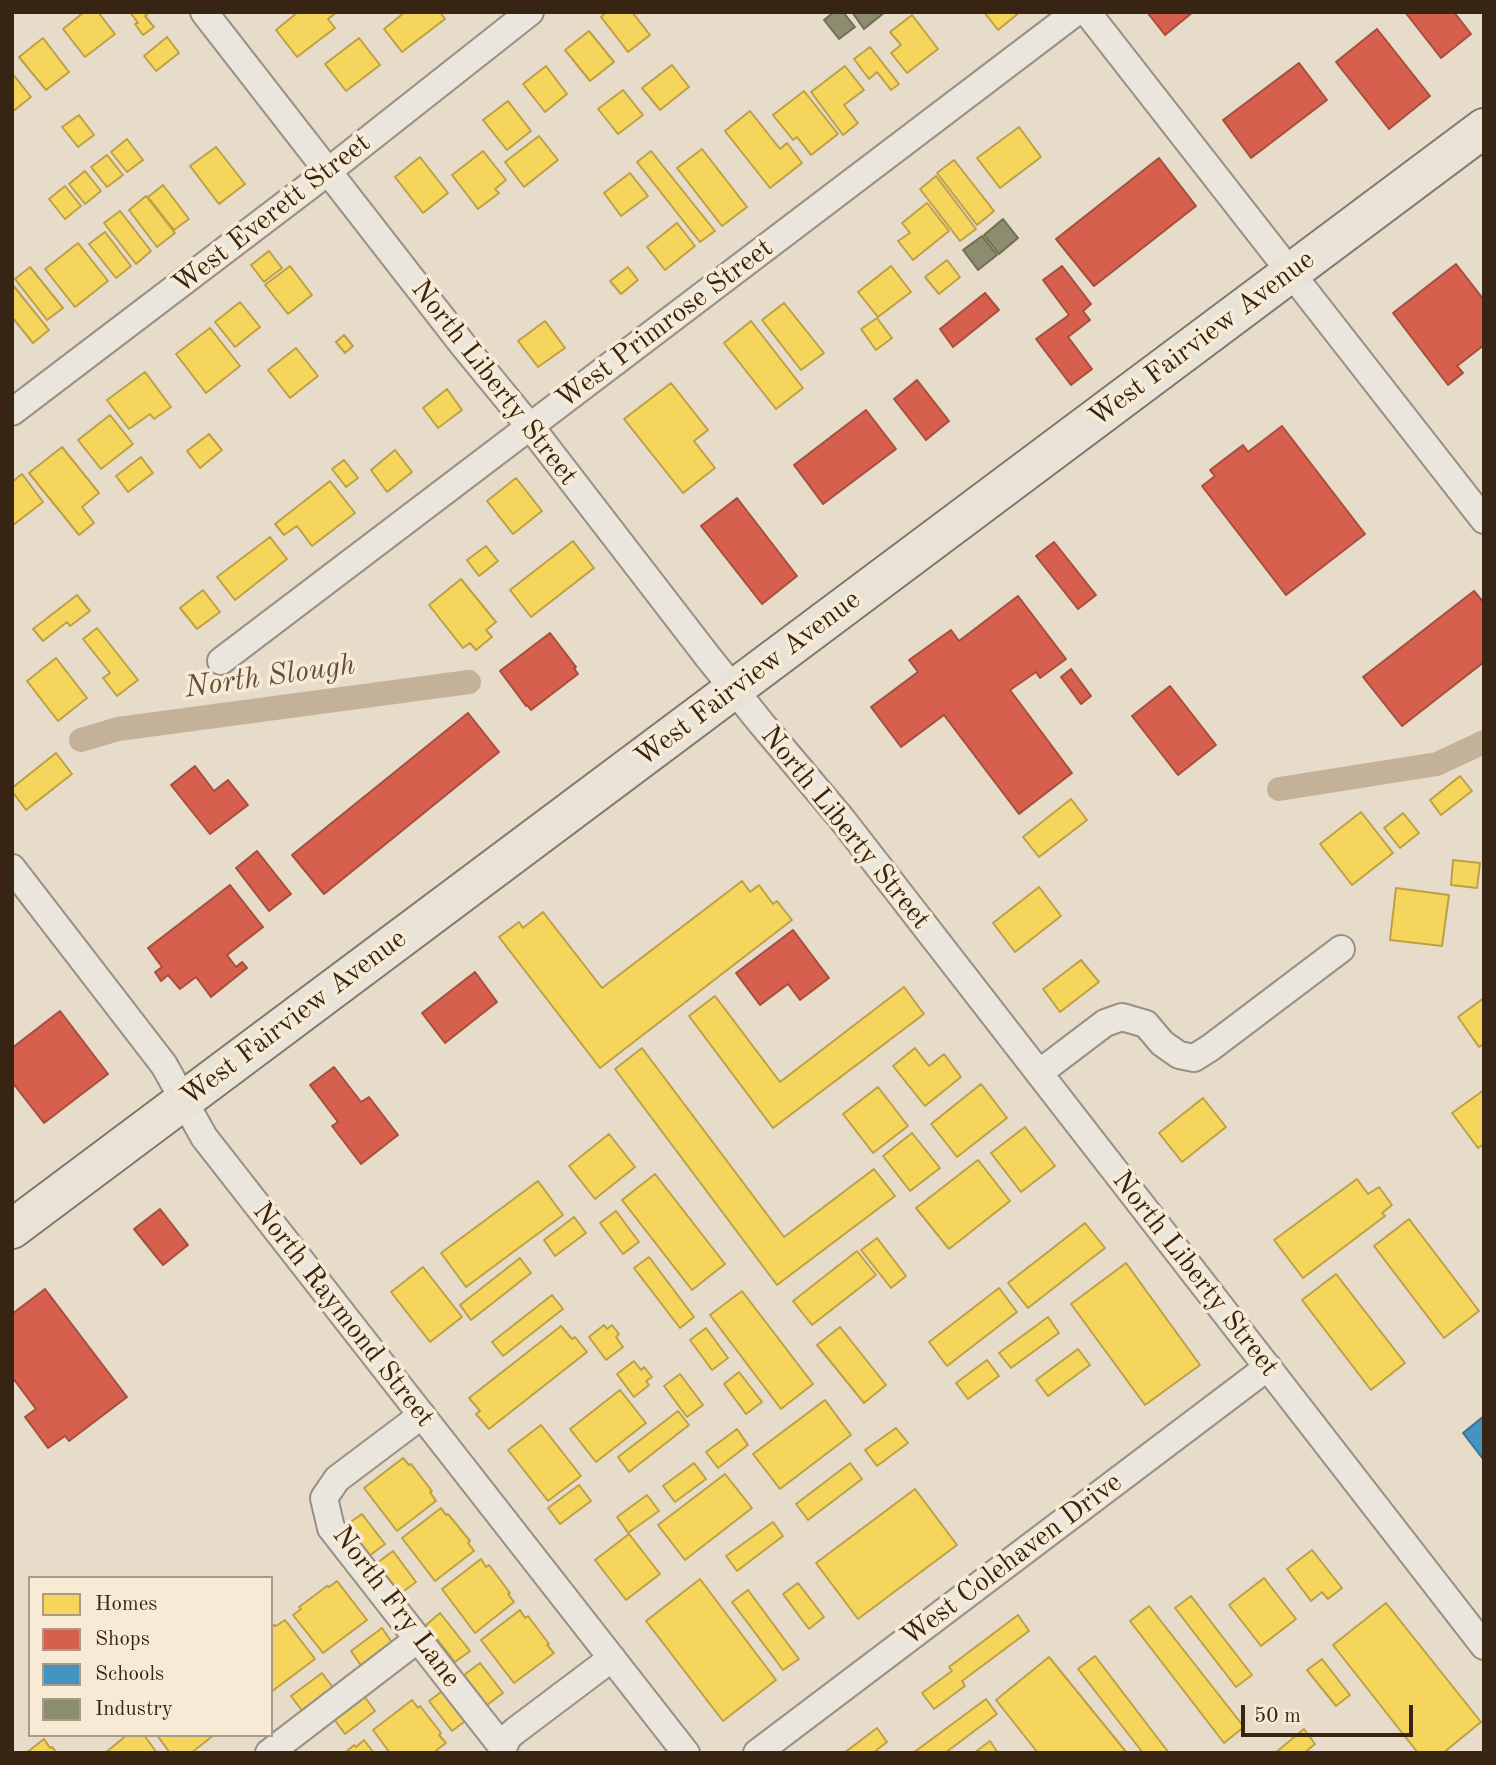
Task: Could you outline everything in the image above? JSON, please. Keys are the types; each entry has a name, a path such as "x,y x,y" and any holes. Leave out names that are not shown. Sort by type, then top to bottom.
{"main road":[{"name":"West Fairview Avenue","path":"12,1229 1484,128"}],"street":[{"name":"North Liberty Street","path":"204,12 734,689 841,818 1484,1646"},
{"name":"West Everett Street","path":"12,412 328,171 530,12"},
{"name":"West Primrose Street","path":"221,661 1076,12"},
{"path":"1087,12 1484,520"},
{"name":"North Raymond Street","path":"12,868 164,1065 204,1137 686,1753"},
{"path":"1039,1073 1105,1023 1122,1017 1146,1024 1162,1043 1179,1055 1194,1058 1341,949"},
{"name":"West Colehaven Drive","path":"757,1753 1268,1367"},
{"name":"North Fry Lane","path":"422,1415 337,1479 324,1498 331,1528 503,1750"},
{"path":"269,1753 418,1639"},
{"path":"503,1750 509,1737 516,1731 612,1658"}],"building: Homes":[{"path":"84,12 98,12 115,34 85,57 63,29"},
{"path":"130,12 150,12 145,16 154,27 143,35"},
{"path":"298,12 337,12 328,19 335,28 297,57 276,30"},
{"path":"405,12 440,12 445,19 402,52 384,29"},
{"path":"606,12 632,12 650,35 628,52 601,17"},
{"path":"984,12 1020,12 998,30"},
{"path":"912,15 938,49 907,73 891,53 901,45 890,32"},
{"path":"589,31 614,62 590,81 565,50"},
{"path":"167,37 179,53 156,71 144,56"},
{"path":"43,38 69,72 46,90 19,57"},
{"path":"359,38 380,65 346,91 325,64"},
{"path":"870,47 899,84 891,90 877,72 869,79 854,59"},
{"path":"672,65 689,87 660,110 642,88"},
{"path":"546,66 567,94 545,112 523,84"},
{"path":"845,66 864,90 844,105 858,123 843,135 811,92"},
{"path":"12,73 31,97 12,112"},
{"path":"623,90 643,115 618,134 598,109"},
{"path":"804,91 838,134 811,155 797,137 793,140 773,115"},
{"path":"508,101 531,131 507,150 483,120"},
{"path":"750,111 780,149 787,143 802,163 770,188 725,131"},
{"path":"79,115 94,135 78,147 62,127"},
{"path":"1019,127 1041,157 1000,188 977,158"},
{"path":"539,136 558,160 524,187 505,162"},
{"path":"127,139 143,160 127,172 111,152"},
{"path":"216,147 245,184 219,204 190,166"},
{"path":"702,149 747,207 722,226 677,168"},
{"path":"483,151 506,180 495,189 499,193 478,209 452,175"},
{"path":"651,151 715,231 700,242 637,162"},
{"path":"107,155 123,175 107,187 91,167"},
{"path":"420,157 448,193 423,213 395,177"},
{"path":"954,160 994,211 977,225 937,173"},
{"path":"85,171 101,191 85,204 69,184"},
{"path":"630,173 648,196 621,216 604,193"},
{"path":"936,176 976,229 960,241 920,189"},
{"path":"163,185 189,219 174,230 148,197"},
{"path":"65,186 81,206 65,219 49,199"},
{"path":"146,196 175,233 157,247 129,210"},
{"path":"927,203 949,231 913,260 898,241 910,233 902,223"},
{"path":"120,211 151,251 136,264 104,223"},
{"path":"677,223 695,246 665,270 647,247"},
{"path":"105,232 131,266 116,278 89,244"},
{"path":"78,243 108,281 75,307 45,269"},
{"path":"269,251 282,268 264,282 251,265"},
{"path":"947,260 960,277 939,294 925,277"},
{"path":"290,266 312,295 288,314 265,285"},
{"path":"891,266 911,292 878,317 858,292"},
{"path":"30,267 63,308 47,320 15,279"},
{"path":"628,267 638,280 621,294 610,281"},
{"path":"12,284 49,330 33,343 12,317"},
{"path":"240,302 260,327 235,347 215,322"},
{"path":"784,303 824,353 801,370 762,320"},
{"path":"877,318 892,338 876,350 861,329"},
{"path":"545,321 565,348 538,367 518,341"},
{"path":"751,321 803,388 776,409 724,343"},
{"path":"210,328 240,366 206,393 176,354"},
{"path":"344,335 353,346 345,353 336,342"},
{"path":"296,348 318,376 290,398 268,370"},
{"path":"145,372 171,407 154,419 150,414 129,429 107,400"},
{"path":"671,383 708,430 694,441 715,468 683,493 624,419"},
{"path":"447,389 462,410 438,428 423,408"},
{"path":"110,415 133,444 101,469 78,440"},
{"path":"209,434 222,450 200,468 187,451"},
{"path":"62,447 99,493 82,507 94,523 79,535 29,473"},
{"path":"395,450 412,472 387,492 371,470"},
{"path":"141,457 153,473 128,492 116,476"},
{"path":"344,460 358,478 346,487 332,469"},
{"path":"22,474 43,502 12,526 12,482"},
{"path":"516,478 542,511 513,534 487,501"},
{"path":"330,481 355,513 312,546 297,526 284,535 275,524"},
{"path":"270,537 287,559 235,600 217,577"},
{"path":"573,541 594,568 531,617 510,590"},
{"path":"486,546 498,561 479,576 467,560"},
{"path":"461,579 496,622 486,630 492,637 476,650 470,643 463,648 429,605"},
{"path":"203,590 220,612 197,629 180,608"},
{"path":"77,595 90,611 70,626 67,622 43,641 33,629"},
{"path":"97,628 138,680 117,696 103,678 110,673 83,639"},
{"path":"56,658 87,698 58,721 27,681"},
{"path":"56,753 72,774 26,810 12,788"},
{"path":"1460,776 1472,791 1441,815 1430,800"},
{"path":"1071,799 1087,820 1039,857 1023,837"},
{"path":"1361,812 1393,853 1352,885 1320,844"},
{"path":"1403,813 1419,833 1400,848 1384,828"},
{"path":"1453,860 1480,863 1477,888 1451,885"},
{"path":"742,881 750,892 759,885 773,904 777,901 792,920 600,1068 499,937 519,922 523,928 543,912 602,988"},
{"path":"1039,887 1061,916 1015,952 993,923"},
{"path":"1396,888 1449,895 1442,946 1390,940"},
{"path":"1081,960 1099,982 1060,1012 1043,989"},
{"path":"904,987 924,1014 773,1128 689,1016 715,996 780,1082"},
{"path":"1484,998 1484,1044 1479,1047 1458,1017"},
{"path":"642,1048 784,1237 874,1169 895,1196 777,1285 615,1069"},
{"path":"915,1048 929,1066 944,1054 961,1077 925,1106 893,1066"},
{"path":"981,1084 1007,1118 957,1157 931,1124"},
{"path":"878,1087 908,1126 873,1153 843,1114"},
{"path":"1484,1090 1484,1144 1478,1148 1452,1113"},
{"path":"1203,1098 1226,1127 1182,1162 1159,1133"},
{"path":"1025,1127 1055,1166 1021,1192 991,1153"},
{"path":"912,1133 940,1168 910,1191 883,1156"},
{"path":"609,1134 635,1167 595,1199 569,1166"},
{"path":"978,1160 1010,1201 949,1249 916,1208"},
{"path":"655,1174 725,1264 692,1290 622,1200"},
{"path":"1357,1179 1368,1194 1379,1187 1392,1205 1382,1213 1385,1216 1303,1278 1274,1240"},
{"path":"538,1181 563,1215 466,1287 441,1253"},
{"path":"616,1211 639,1242 623,1254 600,1223"},
{"path":"574,1217 586,1233 555,1256 544,1240"},
{"path":"1409,1219 1479,1311 1444,1338 1374,1246"},
{"path":"1085,1223 1105,1248 1028,1308 1008,1283"},
{"path":"877,1238 906,1276 891,1288 861,1250"},
{"path":"857,1251 876,1275 812,1325 793,1301"},
{"path":"649,1257 694,1317 680,1328 634,1268"},
{"path":"520,1258 531,1273 471,1320 460,1305"},
{"path":"1126,1263 1200,1365 1145,1405 1071,1304"},
{"path":"423,1267 462,1317 430,1342 391,1292"},
{"path":"1336,1274 1405,1363 1371,1390 1302,1300"},
{"path":"999,1288 1017,1312 947,1366 929,1342"},
{"path":"742,1291 813,1384 781,1409 710,1315"},
{"path":"552,1295 563,1309 503,1356 492,1342"},
{"path":"1048,1317 1059,1333 1011,1368 999,1353"},
{"path":"604,1325 607,1329 612,1325 619,1334 616,1337 623,1347 606,1360 589,1337"},
{"path":"561,1326 572,1339 575,1337 587,1352 489,1429 476,1414 480,1411 469,1398"},
{"path":"840,1327 886,1385 864,1403 817,1345"},
{"path":"706,1328 728,1358 712,1370 690,1340"},
{"path":"1078,1349 1090,1365 1048,1396 1036,1380"},
{"path":"987,1360 999,1376 968,1399 956,1383"},
{"path":"634,1361 641,1370 644,1367 652,1377 646,1381 649,1385 634,1397 617,1374"},
{"path":"739,1372 762,1402 746,1414 724,1384"},
{"path":"680,1374 703,1405 687,1417 664,1386"},
{"path":"620,1390 646,1423 596,1462 570,1429"},
{"path":"825,1400 851,1435 780,1489 753,1454"},
{"path":"678,1411 689,1425 629,1472 618,1457"},
{"path":"541,1425 581,1476 548,1501 508,1450"},
{"path":"896,1428 908,1443 877,1466 865,1450"},
{"path":"737,1429 748,1445 718,1468 706,1452"},
{"path":"403,1458 432,1491 430,1492 436,1501 397,1531 364,1488"},
{"path":"694,1463 706,1479 675,1502 663,1486"},
{"path":"850,1463 862,1479 808,1520 796,1504"},
{"path":"725,1474 752,1508 685,1560 658,1525"},
{"path":"579,1485 591,1501 560,1524 548,1508"},
{"path":"915,1489 957,1545 858,1619 816,1563"},
{"path":"647,1495 659,1511 628,1533 617,1517"},
{"path":"441,1508 470,1541 468,1543 474,1551 435,1581 402,1538"},
{"path":"362,1514 385,1544 369,1556 346,1525"},
{"path":"773,1522 783,1536 737,1571 726,1556"},
{"path":"629,1534 660,1574 626,1600 595,1560"},
{"path":"1312,1550 1342,1588 1328,1599 1322,1592 1311,1601 1287,1569"},
{"path":"393,1551 416,1582 400,1594 377,1563"},
{"path":"481,1559 486,1567 489,1565 514,1602 475,1633 442,1589"},
{"path":"1264,1578 1296,1619 1261,1646 1229,1605"},
{"path":"700,1579 776,1680 723,1721 646,1621"},
{"path":"337,1581 367,1620 323,1653 293,1615 301,1609 299,1607"},
{"path":"798,1583 824,1617 809,1629 783,1594"},
{"path":"748,1590 799,1659 783,1670 732,1602"},
{"path":"1191,1596 1252,1675 1236,1687 1175,1608"},
{"path":"1386,1603 1481,1722 1443,1753 1418,1753 1333,1645"},
{"path":"1149,1606 1244,1727 1224,1743 1130,1621"},
{"path":"520,1610 525,1618 528,1616 554,1653 514,1683 481,1640"},
{"path":"440,1613 470,1651 455,1662 426,1625"},
{"path":"1018,1615 1029,1631 962,1681 965,1686 934,1709 922,1693 952,1671 949,1667"},
{"path":"285,1620 315,1659 273,1690 273,1626"},
{"path":"382,1628 393,1644 362,1667 351,1651"},
{"path":"1095,1656 1169,1753 1143,1753 1078,1669"},
{"path":"1049,1657 1127,1753 1038,1753 996,1700"},
{"path":"1322,1659 1350,1695 1336,1706 1307,1670"},
{"path":"480,1663 503,1693 487,1705 464,1675"},
{"path":"322,1673 334,1689 303,1712 291,1696"},
{"path":"445,1689 468,1719 452,1731 429,1701"},
{"path":"364,1696 375,1711 345,1734 333,1718"},
{"path":"986,1699 997,1714 945,1753 913,1753"},
{"path":"412,1700 418,1708 420,1706 446,1743 433,1753 390,1753 373,1730"},
{"path":"877,1728 887,1742 873,1753 844,1753"},
{"path":"1304,1729 1315,1744 1304,1753 1275,1753"},
{"path":"125,1737 145,1737 157,1753 105,1753"},
{"path":"158,1737 211,1737 191,1753 170,1753"},
{"path":"44,1739 57,1753 26,1753"},
{"path":"364,1740 374,1753 345,1753 354,1745 356,1747"},
{"path":"990,1741 998,1753 974,1753"}],"building: Shops":[{"path":"1147,12 1193,12 1165,35"},
{"path":"1405,12 1454,12 1471,34 1441,58"},
{"path":"1377,29 1430,96 1389,129 1336,62"},
{"path":"1299,63 1327,100 1251,158 1223,120"},
{"path":"1159,158 1196,206 1094,286 1056,239"},
{"path":"1456,264 1484,300 1484,345 1457,366 1463,373 1448,385 1393,313"},
{"path":"1062,266 1091,304 1083,311 1090,320 1068,337 1092,369 1071,385 1036,339 1069,315 1043,280"},
{"path":"985,293 999,310 953,347 940,329"},
{"path":"917,380 949,421 926,440 894,399"},
{"path":"866,410 896,449 823,504 794,465"},
{"path":"1282,426 1365,534 1286,595 1202,486 1215,476 1210,470 1243,445 1248,452"},
{"path":"737,498 797,576 762,604 701,526"},
{"path":"1054,542 1096,595 1078,609 1036,556"},
{"path":"1474,591 1484,603 1484,662 1402,726 1363,677"},
{"path":"1018,596 1066,659 1040,678 1036,672 1010,690 1072,773 1019,814 944,715 901,747 871,707 918,672 909,660 951,630 959,641"},
{"path":"550,633 576,667 574,668 578,674 531,710 500,671"},
{"path":"1071,669 1091,696 1081,704 1061,677"},
{"path":"1170,686 1216,745 1178,775 1132,716"},
{"path":"468,713 499,752 324,894 292,855"},
{"path":"195,766 214,791 228,780 248,805 210,834 171,785"},
{"path":"257,851 291,894 269,911 236,868"},
{"path":"230,885 263,927 227,955 236,967 242,962 247,968 211,997 196,977 180,989 168,975 161,981 155,972 162,967 148,948"},
{"path":"793,930 829,978 800,1000 788,984 760,1005 736,973"},
{"path":"475,972 497,1002 445,1043 422,1013"},
{"path":"60,1011 108,1074 44,1123 12,1082 12,1048"},
{"path":"334,1067 361,1102 369,1097 398,1135 361,1164 332,1126 338,1122 310,1085"},
{"path":"160,1209 188,1245 163,1265 134,1229"},
{"path":"45,1289 127,1397 69,1441 65,1436 48,1448 25,1417 36,1409 12,1377 12,1314"}],"building: Schools":[{"path":"1484,1416 1484,1458 1483,1459 1463,1433"}],"building: Industry":[{"path":"834,12 843,12 855,27 839,39 824,20"},
{"path":"852,12 885,12 864,29"},
{"path":"1003,219 1018,238 999,254 984,235"},
{"path":"982,236 997,255 978,270 963,250"}],"waterway":[{"name":"North Slough","path":"81,740 118,729 469,682"},
{"name":"North Slough","path":"1279,789 1437,764 1484,742"}]}
